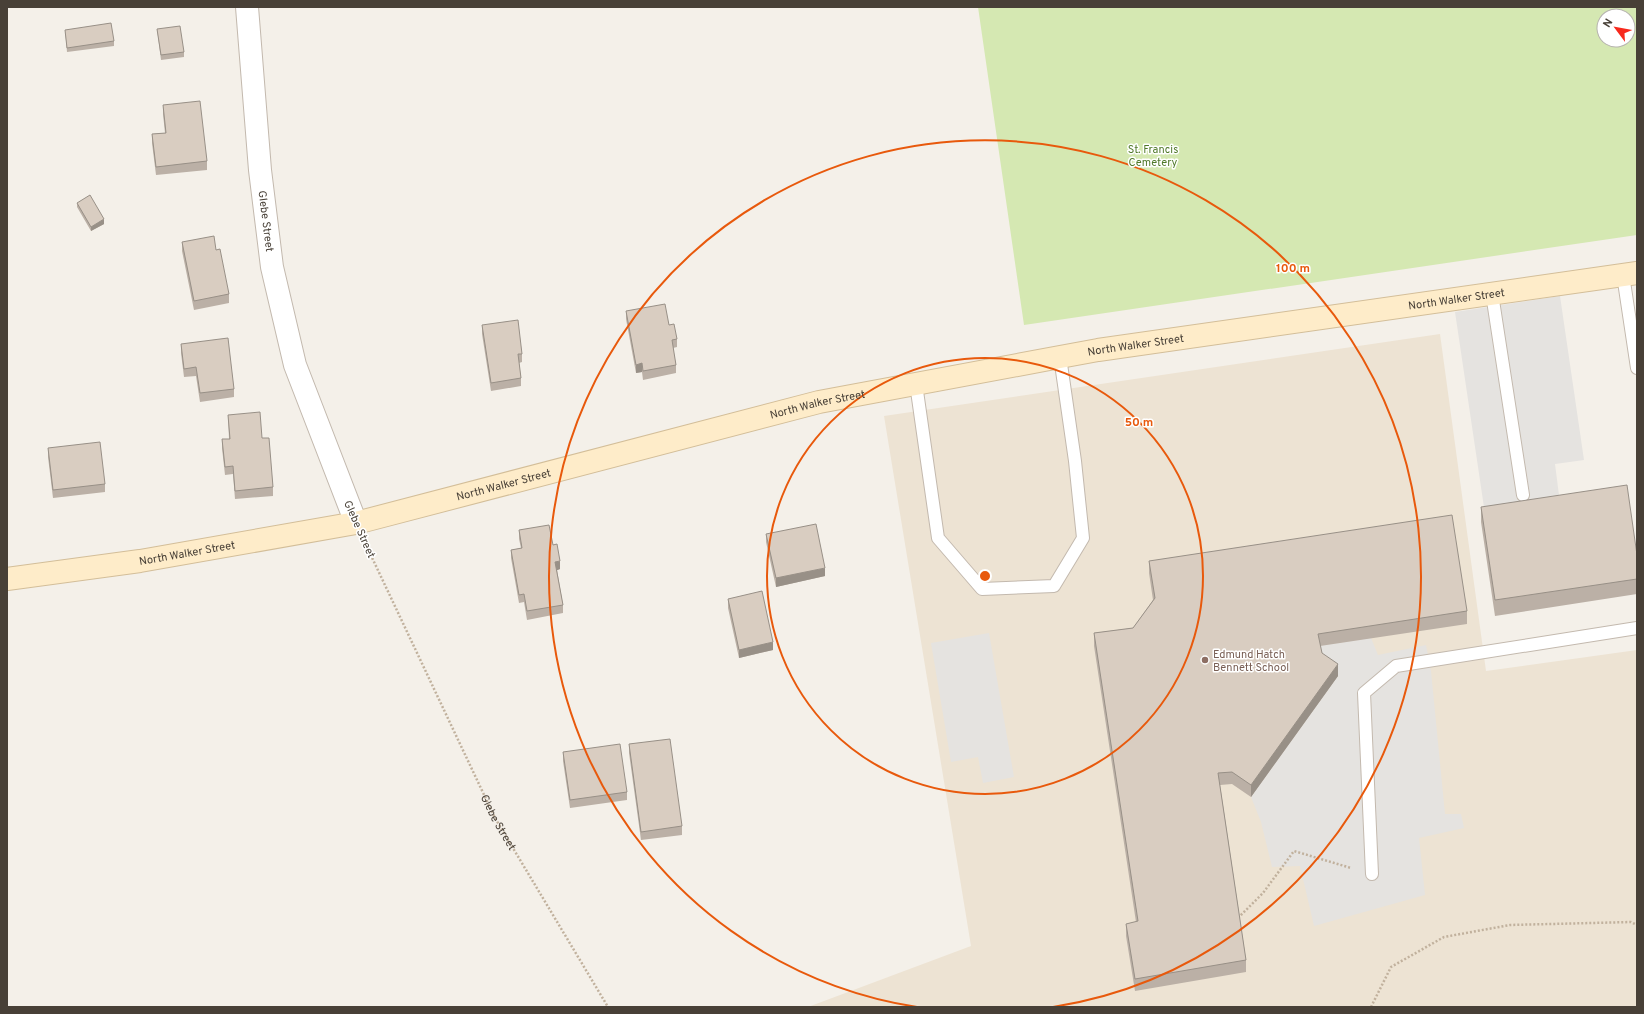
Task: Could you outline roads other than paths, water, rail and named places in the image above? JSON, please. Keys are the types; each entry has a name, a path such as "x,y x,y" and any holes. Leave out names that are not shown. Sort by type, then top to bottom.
{"main road":[{"name":"North Walker Street","path":"7,579 132,562 356,523 819,402 1106,348 1630,274"}],"street":[{"name":"Glebe Street","path":"247,7 260,170 272,267 295,365 356,523"}],"lane":[{"path":"1630,274 1637,368"},
{"path":"1492,294 1524,495"},
{"path":"916,384 938,538 982,589 1054,586 1084,538 1075,460 1060,357"},
{"path":"1372,874 1364,693 1396,666 1637,628"}],"place":[{"name":"Edmund Hatch Bennett School","path":"1205,660"}],"park label":[{"name":"St. Francis Cemetery","path":"1153,155"}]}
